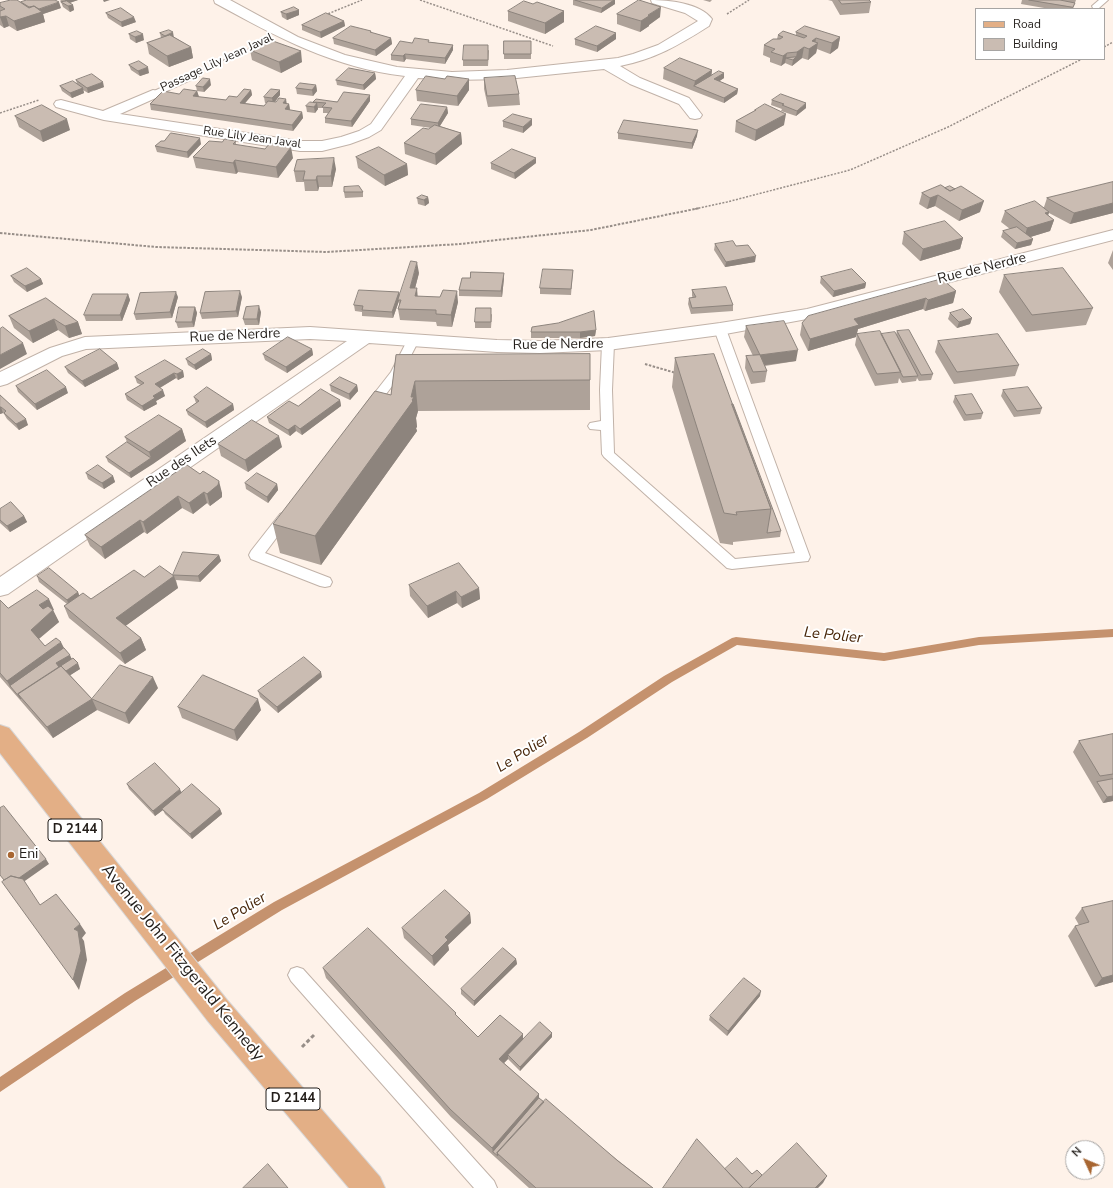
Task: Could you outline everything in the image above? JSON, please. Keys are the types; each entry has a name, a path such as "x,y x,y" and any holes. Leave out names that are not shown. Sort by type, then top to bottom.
{"main road":[{"name":"Avenue John Fitzgerald Kennedy","path":"0,735 217,1010 369,1188"}],"street":[{"path":"220,0 280,33 339,58 414,74 444,77 513,75 628,60 666,47 704,23 705,19 690,10 657,0"},
{"path":"606,64 624,75 684,101 695,115"},
{"name":"Rue Lily Jean Javal","path":"61,104 104,116 300,146 322,146 345,141 364,134 376,127 414,74"},
{"path":"104,116 153,94"},
{"name":"Rue de Nerdre","path":"0,380 56,352 85,343 310,333 540,347 608,348 807,314 1113,235"},
{"name":"Rue des Ilets","path":"0,588 365,337"}],"lane":[{"path":"1096,6 1104,0"},
{"name":"Passage Lily Jean Javal","path":"153,94 196,74"},
{"path":"608,348 606,390 608,454 732,564 803,556 720,329"},
{"path":"362,417 396,373 413,340"},
{"path":"594,426 607,425"},
{"path":"294,505 256,555 325,582"},
{"path":"298,975 487,1188"}],"path":[{"name":"Passage Lily Jean Javal","path":"196,74 280,33 362,0"},
{"path":"420,0 559,48"},
{"path":"0,233 156,247 327,252 460,244 591,230 727,202 850,170 948,127 1080,60"},
{"path":"0,113 40,99 61,104"},
{"path":"608,348 680,374"}],"building":[{"path":"17,0 29,8 34,6 42,12 14,21 6,16 0,17 0,11 5,9 0,6 0,3"},
{"path":"27,0 55,0 59,2 39,9 34,6 29,7 21,2"},
{"path":"575,0 614,0 602,8"},
{"path":"639,0 661,7 641,21 617,14"},
{"path":"839,0 869,0 871,2 842,4"},
{"path":"1029,0 1060,0 1075,3 1073,7"},
{"path":"67,1 73,5 68,6 61,2"},
{"path":"524,1 533,4 537,2 564,11 545,23 508,11"},
{"path":"294,7 299,10 286,14 281,12"},
{"path":"121,8 134,17 121,22 106,13"},
{"path":"326,13 344,21 320,32 302,25"},
{"path":"351,26 391,38 375,50 333,38"},
{"path":"596,26 616,33 597,46 575,39"},
{"path":"805,26 840,37 832,43 816,38 812,41 818,43 809,49 804,47 797,52 787,53 783,56 771,52 775,49 764,45 773,39 780,39 783,37 778,35 783,31 804,38 807,36 796,32"},
{"path":"169,30 173,32 165,36 160,33"},
{"path":"137,31 143,34 135,37 129,34"},
{"path":"170,35 191,47 167,56 147,43"},
{"path":"415,38 429,40 428,42 453,45 445,58 405,54 403,56 391,55 400,41 412,43"},
{"path":"270,40 301,51 279,62 250,50"},
{"path":"504,41 531,41 531,54 504,54"},
{"path":"464,45 488,45 488,60 463,60"},
{"path":"796,57 793,60 786,58"},
{"path":"680,58 712,70 695,81 664,68"},
{"path":"139,61 148,67 138,71 129,65"},
{"path":"349,68 375,73 363,85 336,80"},
{"path":"719,71 724,73 714,79 738,89 724,98 694,86"},
{"path":"92,74 103,82 87,88 76,80"},
{"path":"426,76 445,79 447,76 469,79 457,96 416,90"},
{"path":"515,76 519,94 487,96 484,78"},
{"path":"203,78 210,79 203,87 196,86"},
{"path":"73,81 83,88 70,93 60,86"},
{"path":"300,83 316,85 312,90 296,88"},
{"path":"184,89 197,91 193,96 226,100 229,96 237,97 244,89 251,90 240,103 264,106 268,101 276,102 279,98 286,99 283,103 289,104 285,109 302,112 292,125 150,104 163,91 179,94"},
{"path":"271,89 280,90 272,98 264,97"},
{"path":"344,92 370,95 351,121 325,118 332,108 322,107 326,103 313,102 316,99 337,102"},
{"path":"781,94 806,103 797,111 772,100"},
{"path":"310,102 317,103 314,107 306,106"},
{"path":"421,104 447,107 438,123 411,119"},
{"path":"765,104 786,114 756,130 736,121 756,110"},
{"path":"42,105 67,119 40,131 15,116"},
{"path":"513,114 532,119 523,127 503,121"},
{"path":"624,120 698,130 692,143 618,133"},
{"path":"435,125 461,133 435,154 404,143 423,128 428,129"},
{"path":"171,133 200,138 187,152 155,146 161,141 164,141"},
{"path":"225,139 236,141 233,144 265,149 270,143 291,147 276,167 235,160 233,163 193,157 209,141 222,142"},
{"path":"379,147 407,164 384,175 356,157"},
{"path":"512,149 536,158 514,173 491,163"},
{"path":"334,158 331,176 317,176 316,180 303,180 305,171 294,171 297,160"},
{"path":"1113,182 1113,203 1074,213 1047,198"},
{"path":"941,185 950,191 961,186 984,201 962,210 938,195 930,198 922,193"},
{"path":"359,186 363,192 344,192 344,187"},
{"path":"950,186 955,189 950,191 945,188"},
{"path":"422,195 428,197 424,200 417,198"},
{"path":"1035,201 1049,212 1045,213 1054,220 1027,228 1005,211"},
{"path":"945,221 963,238 923,249 904,232"},
{"path":"1017,227 1033,239 1017,243 1003,231"},
{"path":"733,241 736,246 748,245 756,256 726,262 715,244"},
{"path":"411,261 417,262 410,288 417,288 415,296 440,297 443,290 457,291 451,315 436,314 436,310 398,309 401,300 398,300"},
{"path":"27,268 41,279 25,286 11,276"},
{"path":"1063,268 1093,308 1032,315 1004,275"},
{"path":"543,269 573,270 571,289 540,288"},
{"path":"852,269 866,283 834,291 821,277"},
{"path":"471,272 504,273 501,291 459,290 462,278 470,278"},
{"path":"942,279 956,291 928,300 926,298 854,319 859,325 810,339 802,323 808,316"},
{"path":"726,287 733,305 692,308 689,298 696,297 692,290"},
{"path":"359,290 399,292 392,312 362,310 363,306 354,305"},
{"path":"240,291 236,311 200,313 205,292"},
{"path":"176,292 170,312 134,314 140,293"},
{"path":"93,294 128,294 120,315 84,315"},
{"path":"46,298 78,322 65,326 54,319 29,331 9,316"},
{"path":"259,306 257,319 243,319 246,307"},
{"path":"179,307 195,307 192,322 176,322"},
{"path":"476,308 491,308 491,322 475,322"},
{"path":"963,309 972,318 959,322 950,313"},
{"path":"594,311 596,330 580,332 531,332 532,327 558,323"},
{"path":"784,321 798,350 760,355 746,326"},
{"path":"3,327 23,343 0,355 0,329"},
{"path":"909,330 933,374 921,375 897,331"},
{"path":"880,331 901,372 877,374 857,334"},
{"path":"895,332 918,376 903,377 881,334"},
{"path":"998,334 1019,365 957,372 938,341"},
{"path":"288,337 312,349 286,367 263,354"},
{"path":"100,349 117,363 82,381 65,367"},
{"path":"203,349 211,354 194,365 186,359"},
{"path":"590,354 590,380 415,381 411,397 414,397 412,400 413,401 315,536 273,524 375,391 391,395 396,355"},
{"path":"714,354 771,509 736,512 737,515 724,513 675,358"},
{"path":"760,355 767,371 753,372 746,356"},
{"path":"165,360 183,371 177,374 174,373 155,384 163,390 153,396 155,398 142,406 125,394 144,383 135,377"},
{"path":"47,370 66,387 35,404 16,386"},
{"path":"340,377 357,385 349,394 330,385"},
{"path":"207,387 233,404 205,422 186,410 199,401 194,397"},
{"path":"1028,387 1042,408 1017,411 1003,390"},
{"path":"321,389 340,400 300,429 295,425 288,430 267,417 289,401 298,406"},
{"path":"972,394 983,413 966,415 955,396"},
{"path":"0,395 26,419 16,424 4,413 6,411 0,407"},
{"path":"732,404 781,531 767,533 771,509"},
{"path":"159,415 182,429 149,452 125,437"},
{"path":"252,420 279,436 245,460 218,444"},
{"path":"127,442 151,458 129,473 106,457"},
{"path":"98,465 113,476 102,483 86,473"},
{"path":"187,465 200,474 203,471 219,481 218,485 207,494 204,492 189,503 178,496 143,522 140,520 101,547 85,535"},
{"path":"257,473 277,484 267,497 245,483"},
{"path":"11,502 24,516 7,526 0,520 0,509"},
{"path":"183,552 219,555 198,576 173,575"},
{"path":"459,563 479,588 461,597 456,591 427,606 409,585"},
{"path":"160,566 174,576 116,618 141,638 120,653 64,606 83,593 91,599 134,570 144,577"},
{"path":"49,568 78,592 67,600 37,576"},
{"path":"37,590 49,599 39,605 43,609 48,606 53,610 31,630 45,646 56,638 61,642 7,681 0,673 0,600 8,608"},
{"path":"64,648 70,655 56,663 59,667 73,658 78,663 66,671 61,666 18,694 21,699 10,686"},
{"path":"304,657 321,672 277,707 258,691"},
{"path":"120,665 153,677 125,713 92,699"},
{"path":"61,666 92,699 47,727 18,694"},
{"path":"203,675 258,699 234,730 178,707"},
{"path":"1113,734 1113,774 1100,776 1079,741"},
{"path":"155,763 180,789 153,811 127,784"},
{"path":"1113,779 1113,796 1107,797 1097,782"},
{"path":"192,784 220,809 190,834 162,809"},
{"path":"4,806 46,859 19,878 11,876 4,880 0,875 0,808"},
{"path":"11,876 23,879 40,905 56,894 80,924 74,929 78,931 81,951 73,980 2,882"},
{"path":"445,890 470,913 445,937 448,940 432,956 402,928"},
{"path":"1113,901 1113,975 1102,978 1075,926 1089,922 1082,908"},
{"path":"368,928 456,1013 455,1014 478,1037 500,1015 523,1034 499,1059 539,1094 492,1148 450,1109 323,968"},
{"path":"503,948 516,959 474,1001 461,989"},
{"path":"744,978 761,991 728,1031 710,1016"},
{"path":"540,1022 552,1033 520,1067 508,1055"},
{"path":"539,1098 544,1102 497,1153 498,1156 493,1152"},
{"path":"546,1099 618,1161 653,1188 536,1188 497,1153"},
{"path":"697,1139 743,1188 663,1188"},
{"path":"797,1143 827,1176 815,1188 749,1188"},
{"path":"737,1158 752,1174 757,1170 762,1175 749,1188 743,1188 725,1169"},
{"path":"268,1164 288,1188 243,1188"}],"waterway":[{"name":"Le Polier","path":"0,1085 130,997 278,906 483,796 583,735 668,679 736,641 884,657 979,641 1113,633"}],"place":[{"name":"Eni","path":"11,855"}]}
